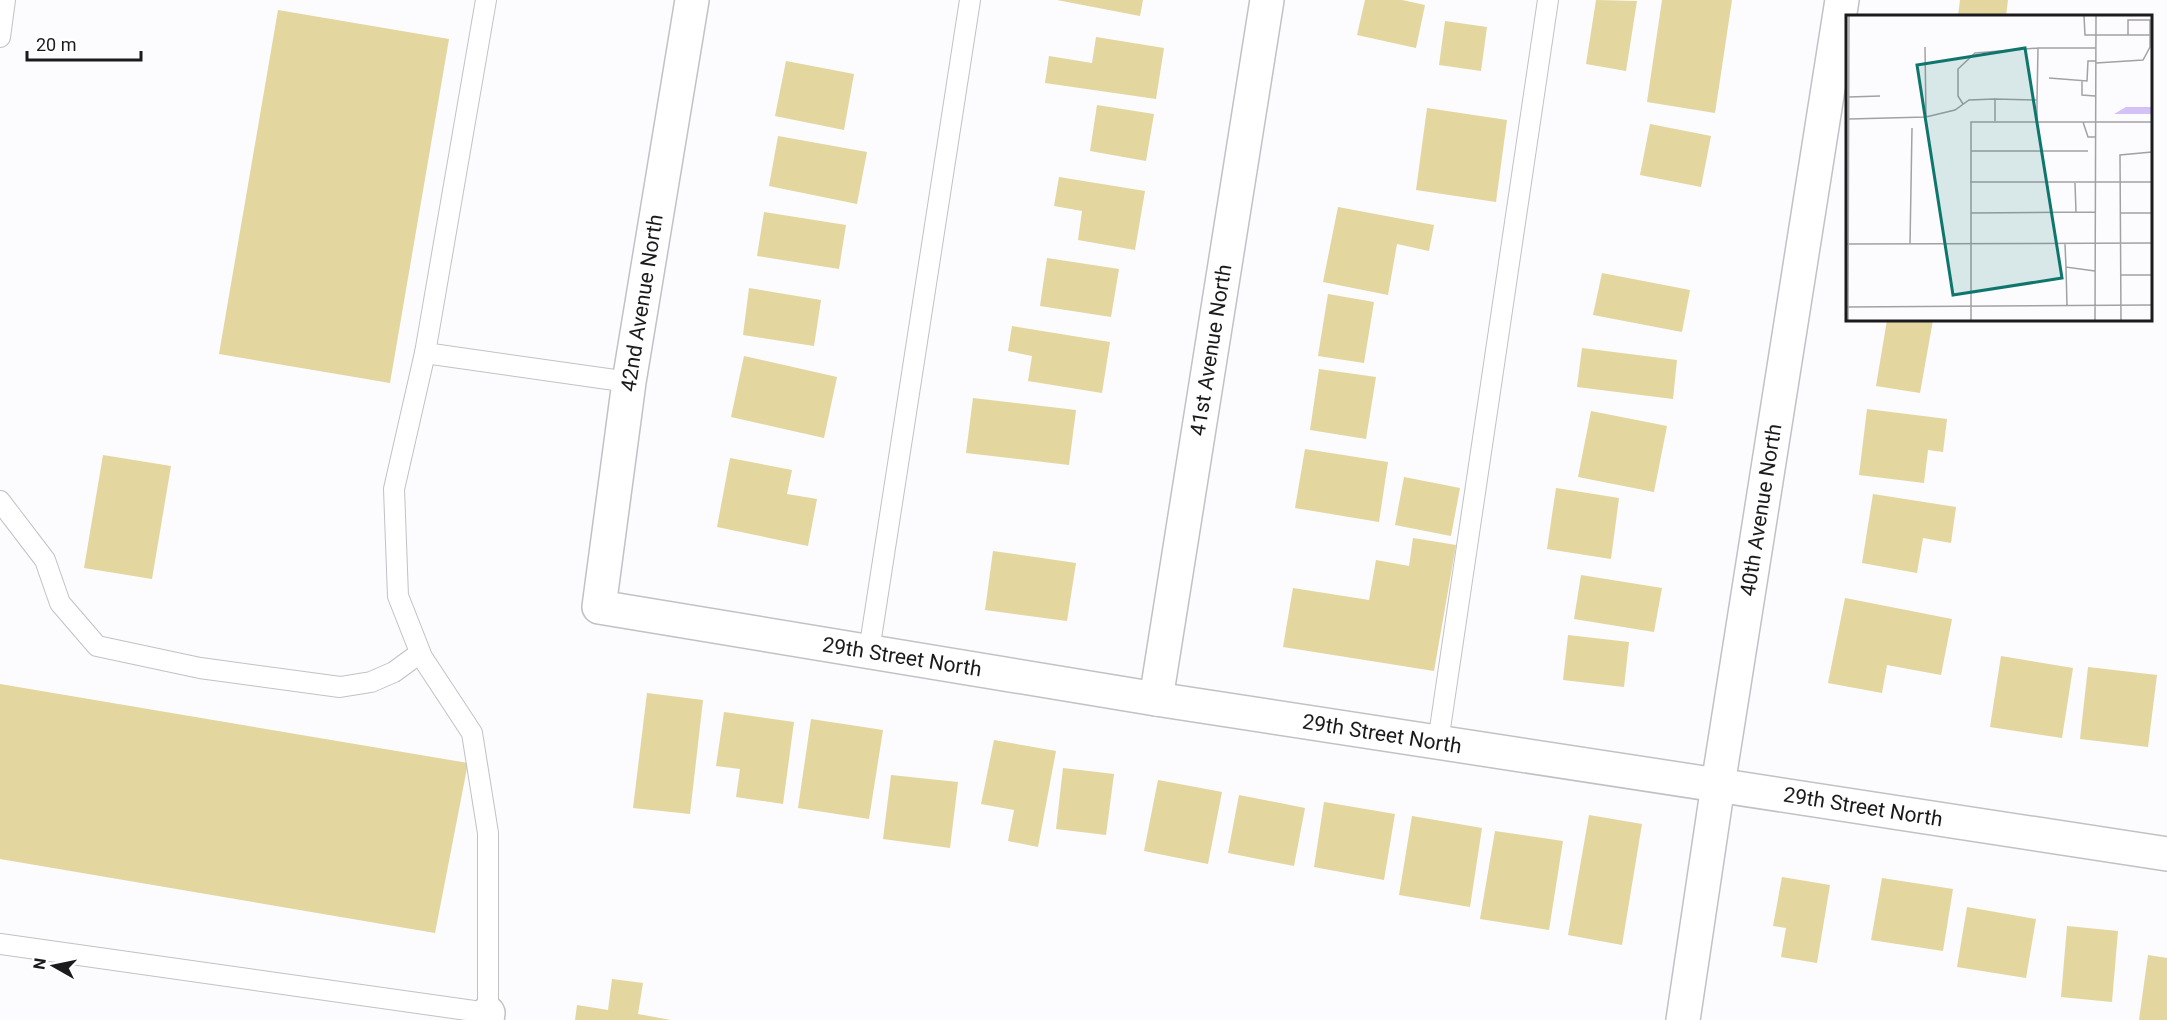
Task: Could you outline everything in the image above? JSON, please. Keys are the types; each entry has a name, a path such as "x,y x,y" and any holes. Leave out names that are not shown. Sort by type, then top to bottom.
{"street":[{"name":"42nd Avenue North","path":"599,607 629,382 692,0"},
{"name":"41st Avenue North","path":"1156,699 1267,0"},
{"name":"40th Avenue North","path":"1683,1020 1842,0"},
{"name":"29th Street North","path":"599,607 1156,699 2167,854"}],"lane":[{"path":"0,37 5,0"},
{"path":"0,944 488,1016 488,833 472,733 420,653 398,596 394,489 425,353 486,0"},
{"path":"870,651 970,0"},
{"path":"1438,742 1548,0"},
{"path":"425,353 629,382"},
{"path":"0,501 45,560 60,603 97,646 200,668 340,687 371,682 394,672 420,653"}],"building":[{"path":"1057,0 1143,0 1140,16"},
{"path":"1365,0 1402,0 1425,5 1416,48 1357,35"},
{"path":"1596,0 1637,1 1626,71 1586,64"},
{"path":"1662,0 1732,0 1715,113 1647,102"},
{"path":"1960,0 2008,0 2006,15 1958,15"},
{"path":"278,10 449,39 390,383 219,354"},
{"path":"1445,21 1487,27 1481,71 1439,65"},
{"path":"1096,37 1164,48 1156,99 1045,83 1049,56 1092,63"},
{"path":"786,61 854,74 844,130 775,116"},
{"path":"1097,105 1154,114 1146,161 1090,151"},
{"path":"1427,108 1507,120 1496,202 1416,190"},
{"path":"1650,124 1711,136 1701,187 1640,175"},
{"path":"778,136 867,152 857,204 769,186"},
{"path":"1059,177 1145,191 1135,250 1078,240 1082,211 1054,206"},
{"path":"1338,207 1434,225 1429,251 1397,244 1388,295 1323,282"},
{"path":"764,212 846,225 839,269 757,256"},
{"path":"1047,258 1119,269 1111,317 1040,306"},
{"path":"1602,273 1690,290 1682,332 1593,315"},
{"path":"749,288 821,300 814,346 743,335"},
{"path":"1328,294 1374,302 1364,363 1318,356"},
{"path":"1887,321 1933,321 1920,393 1876,386"},
{"path":"1012,326 1110,342 1102,393 1028,381 1032,356 1008,351"},
{"path":"1582,348 1677,360 1673,399 1577,387"},
{"path":"744,356 837,377 824,438 731,417"},
{"path":"1319,369 1376,377 1366,439 1310,430"},
{"path":"973,398 1076,410 1069,465 966,453"},
{"path":"1867,409 1947,419 1943,452 1928,450 1924,483 1859,475"},
{"path":"1591,411 1667,426 1654,492 1578,477"},
{"path":"1305,449 1388,462 1379,522 1295,508"},
{"path":"103,455 171,466 152,579 84,568"},
{"path":"730,458 792,470 787,494 817,499 808,546 717,527"},
{"path":"1404,477 1460,488 1451,536 1395,525"},
{"path":"1556,488 1619,498 1611,559 1547,549"},
{"path":"1873,494 1956,507 1951,543 1923,538 1917,573 1862,563"},
{"path":"1413,538 1456,545 1434,671 1283,647 1293,588 1369,600 1376,560 1409,566"},
{"path":"993,551 1076,563 1067,621 985,610"},
{"path":"1581,575 1662,588 1654,632 1574,619"},
{"path":"1845,598 1952,619 1941,675 1887,665 1882,693 1828,683"},
{"path":"1568,635 1629,642 1624,687 1563,680"},
{"path":"2001,656 2073,668 2062,738 1990,727"},
{"path":"2088,667 2157,675 2148,747 2080,739"},
{"path":"0,684 468,763 435,933 0,859"},
{"path":"647,693 703,700 690,814 633,808"},
{"path":"724,712 794,722 783,804 736,797 740,769 716,766"},
{"path":"811,719 883,730 869,819 798,808"},
{"path":"994,740 1056,751 1038,847 1008,841 1014,810 981,804"},
{"path":"1063,768 1114,774 1106,835 1056,829"},
{"path":"891,775 958,782 950,848 883,839"},
{"path":"1158,780 1222,792 1208,864 1144,851"},
{"path":"1239,795 1305,808 1294,866 1228,853"},
{"path":"1324,802 1395,814 1384,880 1314,867"},
{"path":"1589,815 1642,824 1622,945 1568,935"},
{"path":"1412,816 1482,828 1470,907 1399,895"},
{"path":"1495,831 1563,841 1549,930 1480,919"},
{"path":"1782,877 1830,885 1817,963 1781,957 1786,928 1773,926"},
{"path":"1882,878 1953,889 1943,951 1871,940"},
{"path":"1967,907 2036,919 2026,978 1957,967"},
{"path":"2067,926 2118,931 2112,1002 2061,997"},
{"path":"2148,955 2167,958 2167,1020 2139,1020"},
{"path":"612,979 643,983 638,1014 671,1020 575,1020 577,1005 608,1010"}]}
